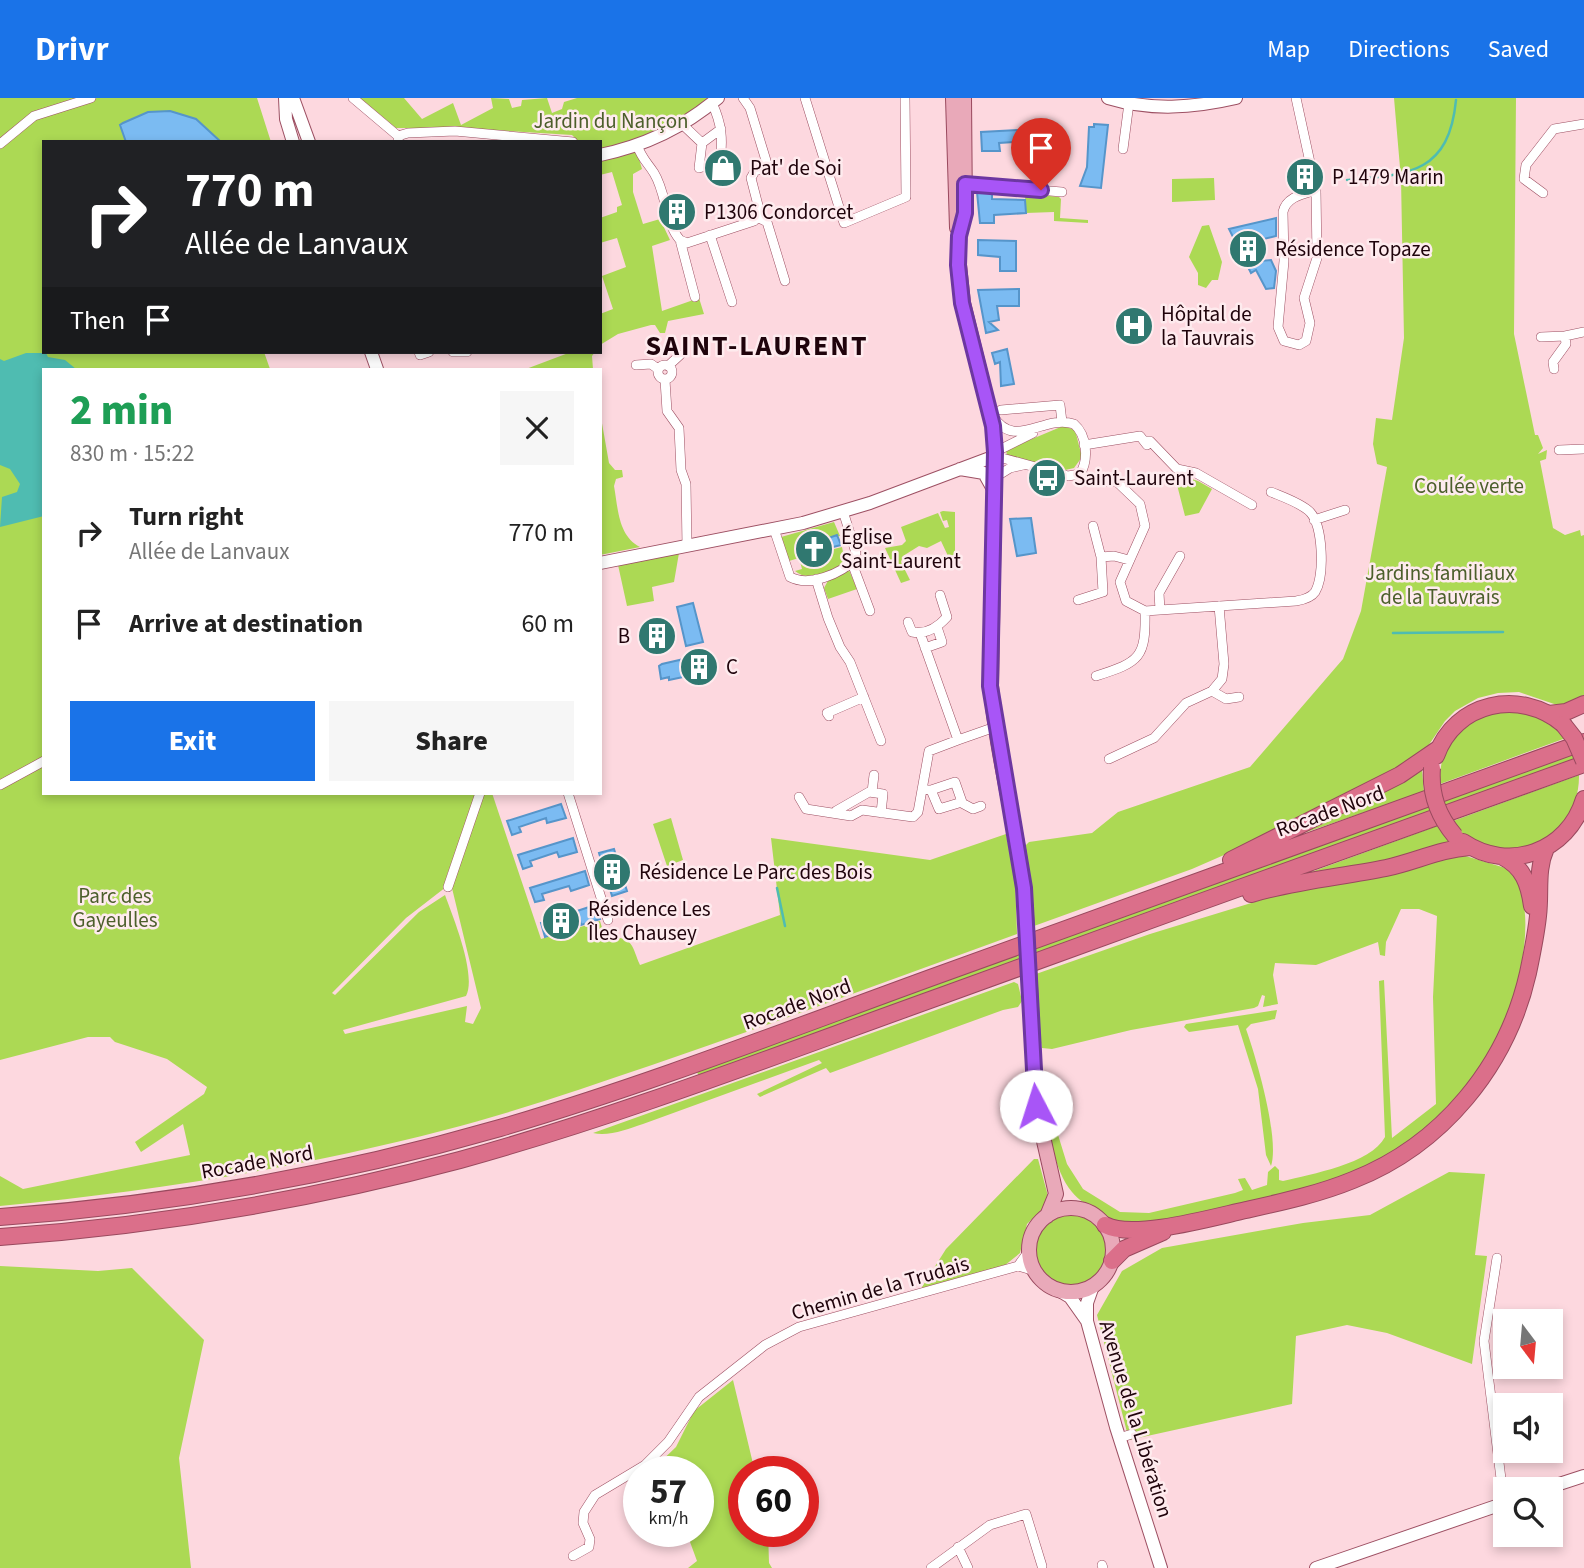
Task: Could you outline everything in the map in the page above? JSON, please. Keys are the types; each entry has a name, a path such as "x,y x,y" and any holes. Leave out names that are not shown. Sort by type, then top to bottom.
{"highway":[{"path":"1008,950 1215,867 1400,775 1417,766 1438,749 1457,723 1486,706 1518,703 1549,714 1563,724 1574,738 1584,762"},
{"path":"1549,714 1566,712 1584,704"},
{"name":"Rocade Nord","path":"0,1217 188,1196 314,1173 427,1148 598,1097 1584,742"},
{"path":"1438,749 1433,768 1434,800 1442,820 1455,836 1470,847 1503,857 1517,866 1528,886 1533,943"},
{"name":"Rocade Nord","path":"0,1237 112,1226 228,1210 341,1188 457,1160 629,1107 1584,762"},
{"path":"1503,857 1525,856 1546,848 1579,820 1584,799"},
{"path":"1058,953 1265,890 1386,868 1442,850 1470,847"},
{"path":"1105,1225 1125,1230 1189,1223 1284,1201 1343,1184 1388,1164 1432,1133 1465,1101 1500,1050 1519,1005 1538,914 1539,869 1546,848"},
{"path":"1112,1261 1136,1243 1189,1223"}],"main road":[{"path":"953,98 965,213 959,236 958,265 962,303 995,411 990,686 995,727 1020,856 1026,915 1036,1106 1054,1175 1055,1202 1033,1231 1029,1251 1035,1272 1045,1284 1060,1291 1077,1292 1093,1286 1105,1275 1112,1261 1113,1246 1105,1225 1068,1197 1054,1175"},
{"path":"960,184 964,98"},
{"path":"1047,1216 1068,1208 1083,1210"}],"street":[{"path":"0,144 34,117 91,98"},
{"path":"285,98 286,119 292,140"},
{"path":"293,98 308,140"},
{"path":"353,98 398,139 455,131 552,140"},
{"path":"743,98 750,108 768,167 755,171 751,178 759,218"},
{"path":"805,98 844,223 906,197 905,98"},
{"path":"1108,98 1186,107 1236,98"},
{"path":"1131,101 1205,98"},
{"path":"1296,98 1316,190 1316,262 1304,298 1310,323 1306,341 1303,344 1287,342 1281,337 1278,327 1284,261 1283,208 1290,200 1316,190"},
{"path":"602,154 638,145 682,124 715,101 721,129 720,162 699,168 704,142 721,129"},
{"path":"1123,149 1131,101"},
{"path":"682,124 704,142 722,146"},
{"path":"1543,193 1524,179 1526,165 1555,129 1584,124"},
{"path":"638,145 645,164 655,175 670,223 680,240 695,297"},
{"path":"960,184 1062,192"},
{"path":"680,240 687,243 759,218 767,222 785,281"},
{"path":"710,235 732,302"},
{"path":"1541,337 1584,332"},
{"path":"1554,369 1553,362 1566,344 1565,336"},
{"path":"680,355 663,367 658,376 665,380 667,411 679,428 688,546"},
{"path":"636,365 652,364 663,367"},
{"path":"1062,422 1060,405 995,411 1003,429 1012,432 1062,422 1074,424 1084,441 1086,462 1080,474"},
{"path":"602,563 774,529 843,511 995,454 1050,424"},
{"path":"993,426 1004,438 1023,438"},
{"path":"1084,441 1112,442 1115,439 1140,436 1165,463 1196,473 1252,505"},
{"path":"1559,450 1584,449"},
{"path":"995,454 1068,476 1080,474 1091,481 1116,481 1140,504 1145,526 1120,582 1123,596 1130,605 1145,611 1296,601 1311,596 1316,591 1322,561 1314,520 1306,509 1271,492"},
{"path":"956,469 984,473 994,484 1010,468 1025,465"},
{"path":"1314,520 1345,510"},
{"path":"774,529 790,577 798,581 816,579 839,572 852,563 856,553 843,511"},
{"path":"1077,600 1103,592 1101,557 1093,526"},
{"path":"1101,557 1114,556 1129,560"},
{"path":"1160,610 1159,593 1180,556"},
{"path":"852,563 870,611"},
{"path":"816,579 836,638 850,662 881,741"},
{"path":"908,622 912,632 920,634 937,627 947,617 940,594"},
{"path":"1109,759 1154,738 1186,703 1212,691 1222,679 1224,664 1219,606"},
{"path":"1096,676 1126,667 1140,654 1146,640 1145,611"},
{"path":"925,648 942,642 937,627"},
{"path":"920,634 958,740"},
{"path":"1212,691 1226,699 1239,697"},
{"path":"829,716 827,713 864,697"},
{"path":"799,797 806,808 838,814 851,816 862,810 913,817 918,812 927,789 929,751 995,727"},
{"path":"0,785 42,762"},
{"path":"872,792 874,775"},
{"path":"927,789 955,782 960,802"},
{"path":"927,789 939,809 960,802 973,809 981,806"},
{"path":"838,814 836,811 872,792 883,794 881,813"},
{"path":"448,887 479,795"},
{"path":"569,795 608,920"},
{"path":"1029,1251 1018,1266 1035,1272"},
{"path":"1497,1258 1484,1341 1502,1477"},
{"name":"Chemin de la Trudais","path":"573,1556 589,1547 590,1539 583,1523 584,1512 595,1495 645,1465 668,1442 699,1397 765,1345 799,1327 1018,1266"},
{"path":"1087,1321 1087,1303 1093,1286"},
{"name":"Avenue de la Libération","path":"1060,1291 1070,1297 1087,1321 1126,1436 1161,1568"},
{"path":"1563,1483 1584,1476"},
{"path":"1316,1568 1493,1507"},
{"path":"931,1568 990,1525 1026,1514 1042,1566"},
{"path":"958,1547 968,1568"}],"green space":[{"name":"Parc des Gayeulles","path":"0,98 257,98 270,140 42,140 42,354 265,354 270,368 42,368 42,795 476,795 447,875 446,887 406,918 332,993 335,995 419,912 445,895 466,961 469,987 466,996 343,1030 345,1034 467,1006 465,1022 473,1024 481,1008 451,884 481,795 493,795 541,939 600,921 603,931 609,930 612,937 625,939 631,945 640,965 780,915 771,838 930,860 1006,834 1015,879 1017,934 652,1065 523,1108 389,1144 224,1177 0,1206 0,1176 23,1189 190,1155 183,1124 141,1152 135,1142 204,1094 207,1087 167,1059 115,1042 110,1037 88,1037 0,1060"},
{"name":"Jardin du Nançon","path":"360,98 404,98 422,119 453,103 461,125 493,108 491,98 509,99 512,108 521,106 522,100 547,98 552,113 562,109 564,102 577,98 709,98 658,130 602,148 602,140 577,140 572,135 461,128 396,128"},
{"path":"1394,98 1516,98 1514,334 1535,435 1538,435 1543,448 1538,454 1547,450 1546,459 1540,461 1553,528 1565,535 1580,530 1581,536 1584,535 1584,695 1560,706 1519,692 1478,698 1455,711 1445,721 1422,755 1290,826 1192,869 1034,926 1025,846 1029,842 1092,833 1118,812 1250,767 1343,659 1361,611 1387,467 1377,464 1373,444 1376,418 1392,420 1404,338 1401,179"},
{"path":"636,149 642,169 633,174 633,192 643,224 660,219 670,240 652,246 662,311 699,298 704,314 668,321 665,333 660,333 655,325 651,325 618,334 602,344 602,313 613,309 602,276 626,267 617,238 602,242 602,217 617,212 617,207 622,205 612,172 602,174 602,157"},
{"path":"1214,178 1215,200 1172,202 1172,179"},
{"path":"1025,195 1059,197 1060,218 1088,220 1088,223 1054,221 1054,212 1026,213"},
{"path":"1209,225 1222,262 1218,280 1212,280 1206,288 1198,285 1198,273 1189,257 1202,226"},
{"path":"566,354 594,354 593,368 529,368"},
{"path":"602,423 609,463 615,470 622,470 623,477 616,479 614,486 620,521 627,536 640,547 602,555"},
{"path":"1063,426 1075,430 1082,457 1074,468 1065,470 1007,456 1006,450"},
{"path":"1174,473 1212,489 1199,513 1185,516"},
{"path":"940,512 955,512 955,563 949,563 941,541 927,548 919,546 903,556 901,562 910,580 901,583 885,548 902,545 906,541 901,527 938,513 945,528 949,527 947,520 943,521"},
{"path":"834,522 840,536 829,538 820,534 809,537 801,546 807,562 822,556 822,552 842,547 845,562 814,576 795,571 802,569 799,558 789,561 781,537"},
{"path":"679,553 674,582 652,587 654,601 627,606 618,565"},
{"path":"849,570 857,589 828,599 824,588 830,577"},
{"path":"1489,711 1512,712 1540,718 1566,738 1440,784 1443,758 1452,740"},
{"path":"1573,752 1576,760 699,1077 696,1069"},
{"path":"1422,770 1424,792 1292,837 1417,772"},
{"path":"1579,775 1577,796 1569,814 1557,830 1542,841 1525,848 1506,850 1486,847 1465,836 1453,821"},
{"path":"671,818 683,860 667,866 653,824"},
{"path":"1437,826 1450,842 1408,858 1303,875"},
{"path":"1459,854 1512,870 1525,911 1525,941 1517,984 1506,1017 1490,1049 1449,1105 1424,1129 1365,1168 1332,1181 1271,1198 1173,1219 1120,1223 1108,1219 1074,1195 1056,1160 1043,1101 1047,1099 1067,1164 1083,1189 1120,1212 1149,1213 1235,1193 1243,1190 1238,1179 1245,1178 1252,1190 1267,1185 1268,1172 1275,1166 1279,1170 1279,1180 1283,1181 1324,1171 1367,1154 1385,1137 1379,981 1384,980 1392,1138 1436,1104 1433,997 1437,916 1419,909 1401,909 1386,942 1385,956 1380,955 1378,942 1316,965 1275,963 1273,975 1278,1004 1263,1007 1265,996 1262,995 1258,1006 1254,1008 1131,1030 1052,1049 1042,1048 1038,1027 1036,974 1150,934 1261,900 1261,896"},
{"path":"1014,982 1018,984 1022,1001 1018,1007 1003,1010 830,1073 826,1068 760,1097 757,1094 822,1063 819,1060 625,1130 605,1134 593,1133"},
{"path":"1277,1010 1275,1019 1251,1024 1246,1029 1270,1118 1273,1154 1271,1166 1266,1155 1258,1089 1238,1025 1189,1032 1184,1027 1186,1024"},
{"path":"1034,1159 1038,1159 1048,1196 1045,1207 1027,1224 1020,1253 1004,1266 923,1290 922,1287 946,1249"},
{"path":"1449,1172 1485,1174 1475,1255 1487,1256 1472,1364 1387,1333 1347,1325 1296,1336 1292,1404 1129,1440 1097,1315 1122,1271 1162,1248 1303,1223 1370,1215"},
{"path":"1071,1215 1085,1218 1097,1225 1104,1237 1107,1251 1104,1265 1097,1277 1085,1284 1071,1287 1057,1284 1045,1277 1038,1265 1035,1251 1038,1237 1045,1225 1057,1218"},
{"path":"0,1266 98,1271 132,1268 204,1340 179,1458 191,1568 0,1568"},
{"path":"733,1380 751,1456 728,1456 728,1547 768,1547 769,1563 772,1568 688,1568 697,1561 692,1547 714,1547 714,1456 667,1456 676,1447 694,1411"}],"water":[{"path":"26,353 42,353 65,360 75,368 42,368 42,516 0,527 2,497 17,492 20,484 10,469 0,465 0,359 4,361"}],"building":[{"path":"170,111 196,119 219,140 125,140 120,125 148,112"},
{"path":"1094,124 1108,125 1101,188 1080,186 1087,167 1089,127 1094,127"},
{"path":"1038,129 1041,140 999,143 1000,151 982,151 981,132"},
{"path":"977,192 992,193 992,199 1025,200 1026,213 994,215 994,223 980,223"},
{"name":"Résidence Topaze","path":"1276,218 1276,236 1255,241 1261,261 1271,260 1276,271 1274,288 1266,289 1256,270 1251,273 1229,229"},
{"path":"978,240 1016,241 1016,271 1000,271 1000,257 978,255"},
{"path":"1019,289 1019,306 997,306 999,320 989,322 998,330 986,333 978,290"},
{"path":"1007,349 1014,384 1001,386 1000,362 995,364 992,353"},
{"path":"1031,518 1036,553 1017,556 1010,519"},
{"name":"Église Saint-Laurent","path":"817,535 820,541 837,535 841,545 821,550 823,556 805,561 801,546 810,543 809,537"},
{"path":"693,603 703,642 686,646 677,607"},
{"name":"B","path":"661,619 668,650 655,653 654,648 651,648 647,622"},
{"name":"C","path":"710,653 713,668 706,669 707,672 669,680 669,677 661,679 659,666 662,664"},
{"path":"561,804 566,818 547,823 546,818 519,827 521,832 512,835 507,821"},
{"name":"Résidence Les Îles Chausey","path":"573,838 577,852 559,857 557,852 530,861 532,866 523,869 518,855"},
{"name":"Résidence Le Parc des Bois","path":"614,849 627,891 612,896 599,853"},
{"name":"Résidence Les Îles Chausey","path":"585,871 589,885 571,891 569,886 542,894 544,900 535,902 530,888"},
{"name":"Résidence Les Îles Chausey","path":"595,905 600,919 581,925 580,920 557,927 559,932 545,937 541,923"}],"waterway":[{"path":"1347,180 1389,176 1422,166 1435,156 1445,143 1456,100"},
{"path":"1393,633 1503,632"},
{"path":"777,888 785,926"}],"place":[{"name":"Pat' de Soi","path":"723,168"},
{"name":"P 1479 Marin","path":"1305,177"},
{"name":"P1306 Condorcet","path":"677,212"},
{"name":"Résidence Topaze","path":"1248,249"},
{"name":"Hôpital de la Tauvrais","path":"1134,326"},
{"name":"Saint-Laurent","path":"1047,478"},
{"name":"Église Saint-Laurent","path":"814,549"},
{"name":"B","path":"657,636"},
{"name":"C","path":"699,667"},
{"name":"Résidence Le Parc des Bois","path":"612,872"},
{"name":"Résidence Les Îles Chausey","path":"561,921"}],"district":[{"name":"SAINT-LAURENT","path":"757,345"}],"route":[{"path":"1036,1106 1024,888 990,686 995,456 993,426 962,303 958,265 959,236 965,213 965,184 1041,190"}],"park label":[{"name":"Coulée verte","path":"1469,486"},
{"name":"Jardins familiaux de la Tauvrais","path":"1440,585"}]}
